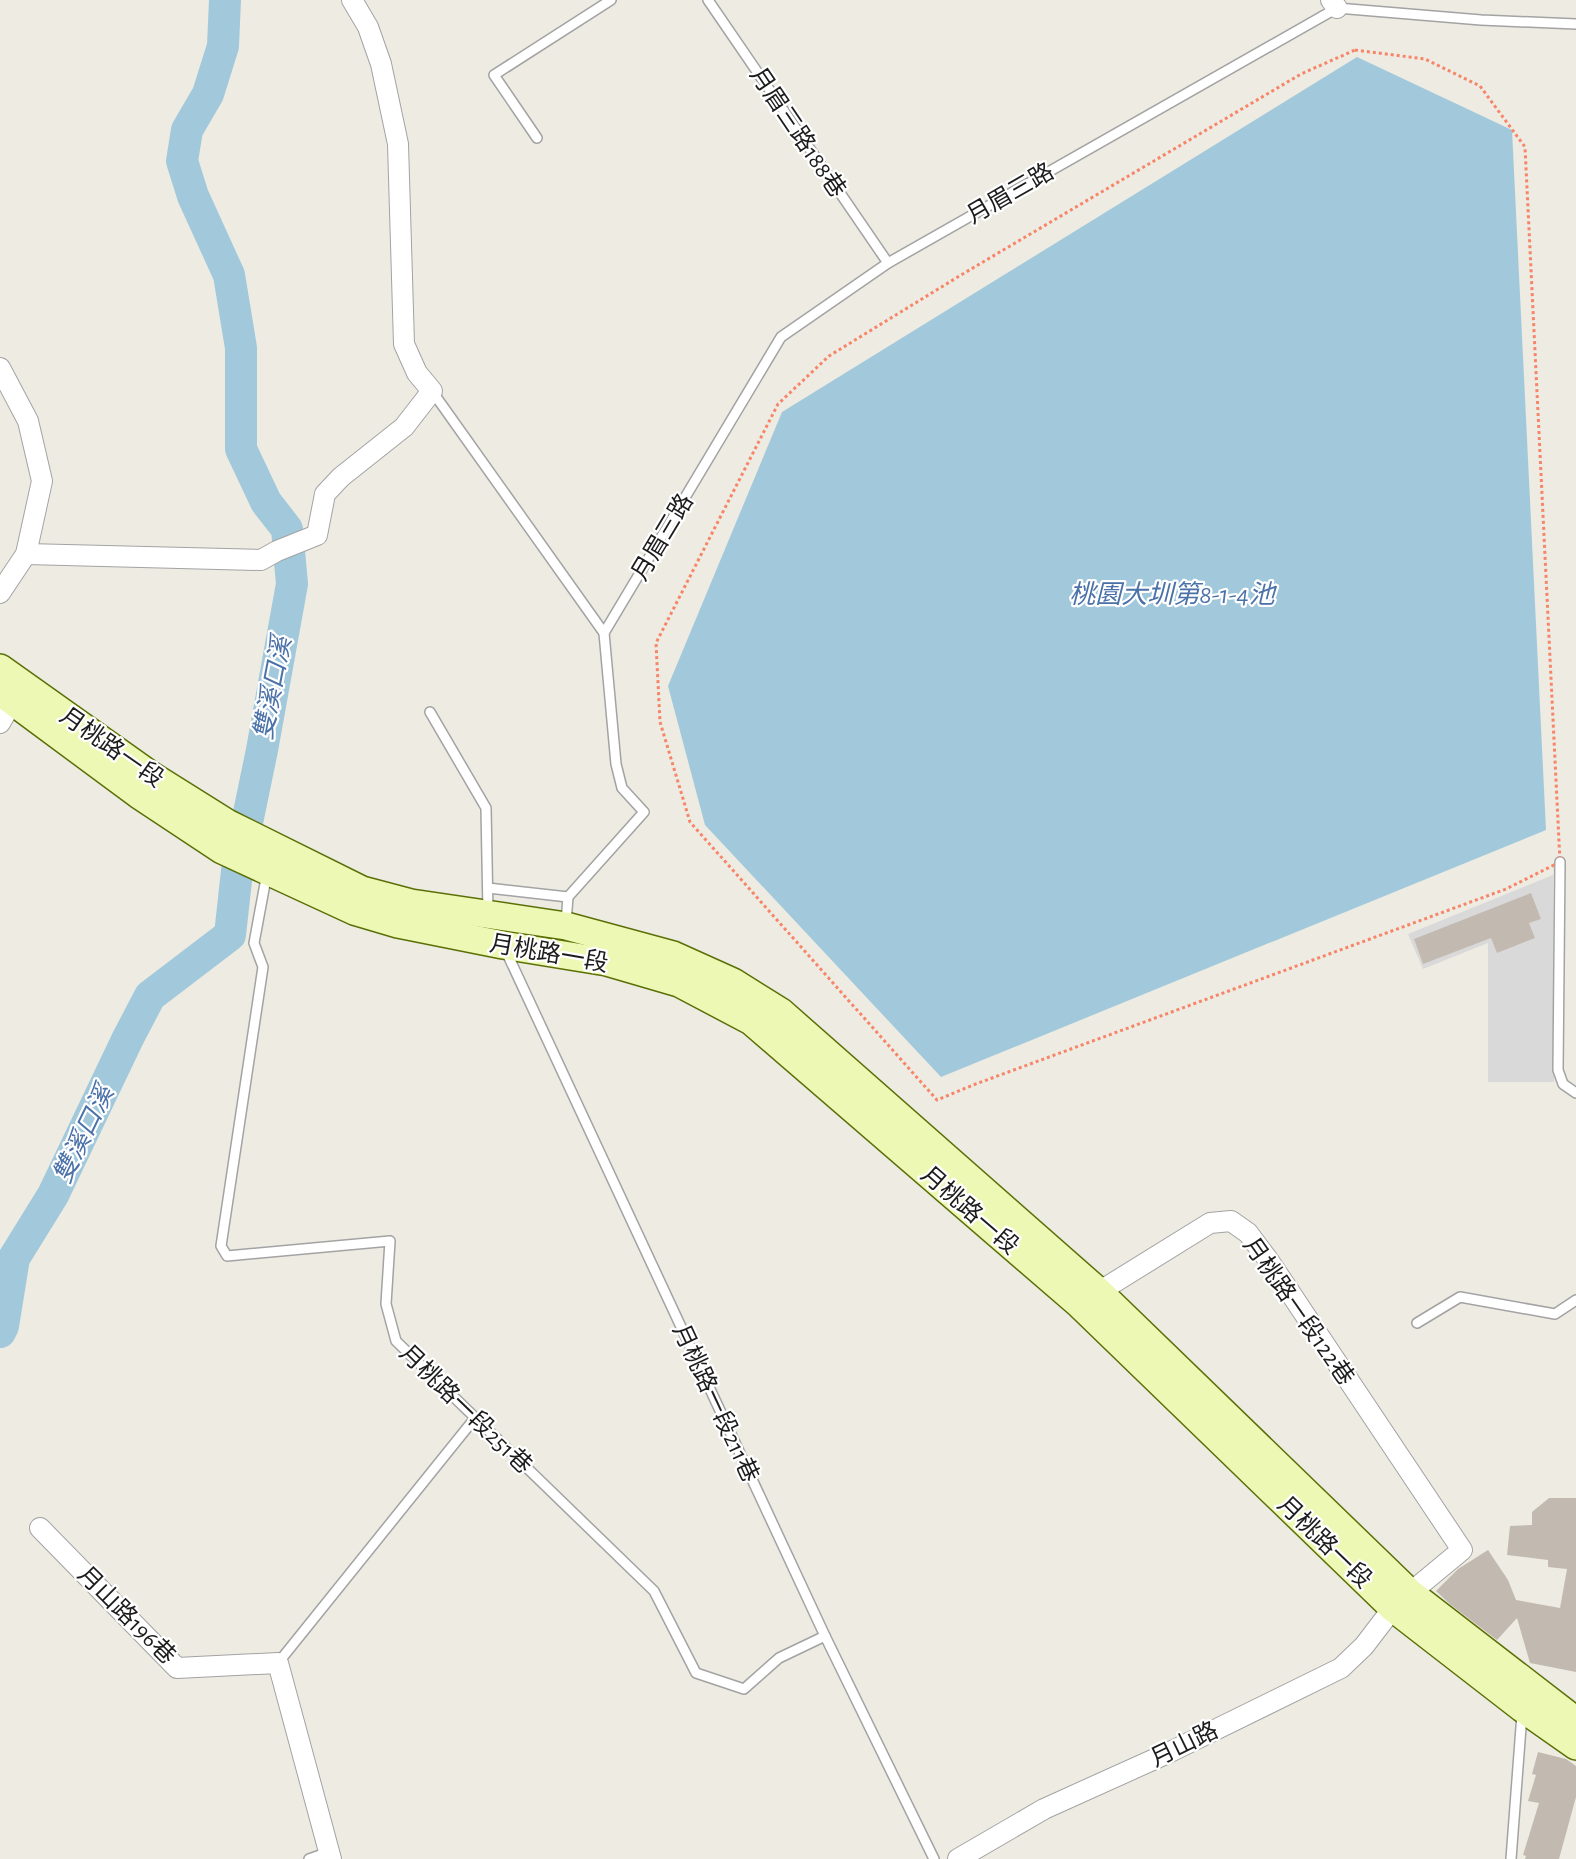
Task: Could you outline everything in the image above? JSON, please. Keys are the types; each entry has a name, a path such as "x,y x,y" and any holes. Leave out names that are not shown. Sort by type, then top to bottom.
{"street":[{"path":"26,554 261,561 277,551 317,535 325,494 341,477 404,427 432,390 417,373 404,344 398,144 381,64 368,27 352,0"},
{"path":"0,368 28,421 42,481 26,554 0,593"},
{"name":"月桃路一段","path":"0,669 9,700 139,795 222,850 262,869 365,914 398,924 503,945 607,962 679,982 751,1021 1089,1298"},
{"name":"月桃路一段","path":"9,700 152,776 227,823 362,890 411,903 488,901 566,926 673,955 733,982 781,1012 1089,1298 1401,1601 1522,1708 1576,1746"},
{"path":"488,901 503,945"},
{"name":"月桃路一段122巷","path":"1089,1298 1210,1223 1231,1221 1248,1233 1269,1261 1462,1550"},
{"name":"月山路196巷","path":"40,1528 177,1668 278,1663"},
{"name":"月山路","path":"958,1859 1044,1809 1168,1754 1341,1668 1364,1646 1401,1601 1462,1550"},
{"name":"月桃路一段","path":"1401,1601 1576,1721"},
{"path":"278,1663 330,1855"}],"lane":[{"path":"537,138 494,75 610,0"},
{"name":"月眉三路188巷","path":"708,0 888,263"},
{"name":"月眉三路","path":"604,633 781,337 888,263 1334,4 1481,20 1576,24"},
{"path":"432,390 604,633 616,764 622,788 644,812 568,897 566,926"},
{"path":"430,712 486,808 488,901 568,897"},
{"path":"1560,862 1558,1071 1563,1084 1576,1093"},
{"name":"月桃路一段251巷","path":"262,869 254,943 263,967 221,1246 226,1256 390,1241 386,1304 396,1341 654,1591 696,1673 744,1689 779,1658 825,1636"},
{"name":"月桃路一段211巷","path":"503,945 825,1636 934,1859"},
{"path":"1417,1323 1460,1297 1555,1314 1576,1300"},
{"path":"278,1663 475,1418"},
{"path":"1510,1859 1522,1708"},
{"path":"309,1859 330,1855"}],"path":[{"path":"1355,50 1425,59 1480,86 1525,147 1560,862 1506,889 937,1100 690,822 660,722 656,643 778,404 829,356 961,275 1301,74 1355,50"}],"shaded area":[{"path":"1553,875 1554,1082 1488,1082 1488,943 1423,969 1408,934"}],"water":[{"name":"桃園大圳第8-1-4池","path":"1357,57 1512,130 1546,830 941,1077 705,825 668,686 782,412"}],"building":[{"path":"1531,893 1541,919 1529,923 1535,938 1497,953 1491,938 1423,964 1414,939"},
{"path":"1549,1498 1576,1498 1576,1672 1530,1663 1517,1618 1497,1640 1436,1591 1458,1569 1488,1550 1508,1580 1516,1600 1560,1608 1567,1569 1548,1567 1548,1560 1507,1555 1510,1526 1532,1525 1532,1512"},
{"path":"1538,1752 1566,1759 1576,1766 1576,1797 1559,1859 1525,1859 1526,1856 1523,1855 1539,1803 1528,1801 1536,1775 1532,1774"}],"waterway":[{"name":"雙溪口溪","path":"0,1332 3,1326 14,1258 53,1195 150,996 230,935 237,871 292,584 287,529 266,502 241,449 241,348 229,275 193,196 182,161 187,130 208,94 223,46 225,0"}]}
